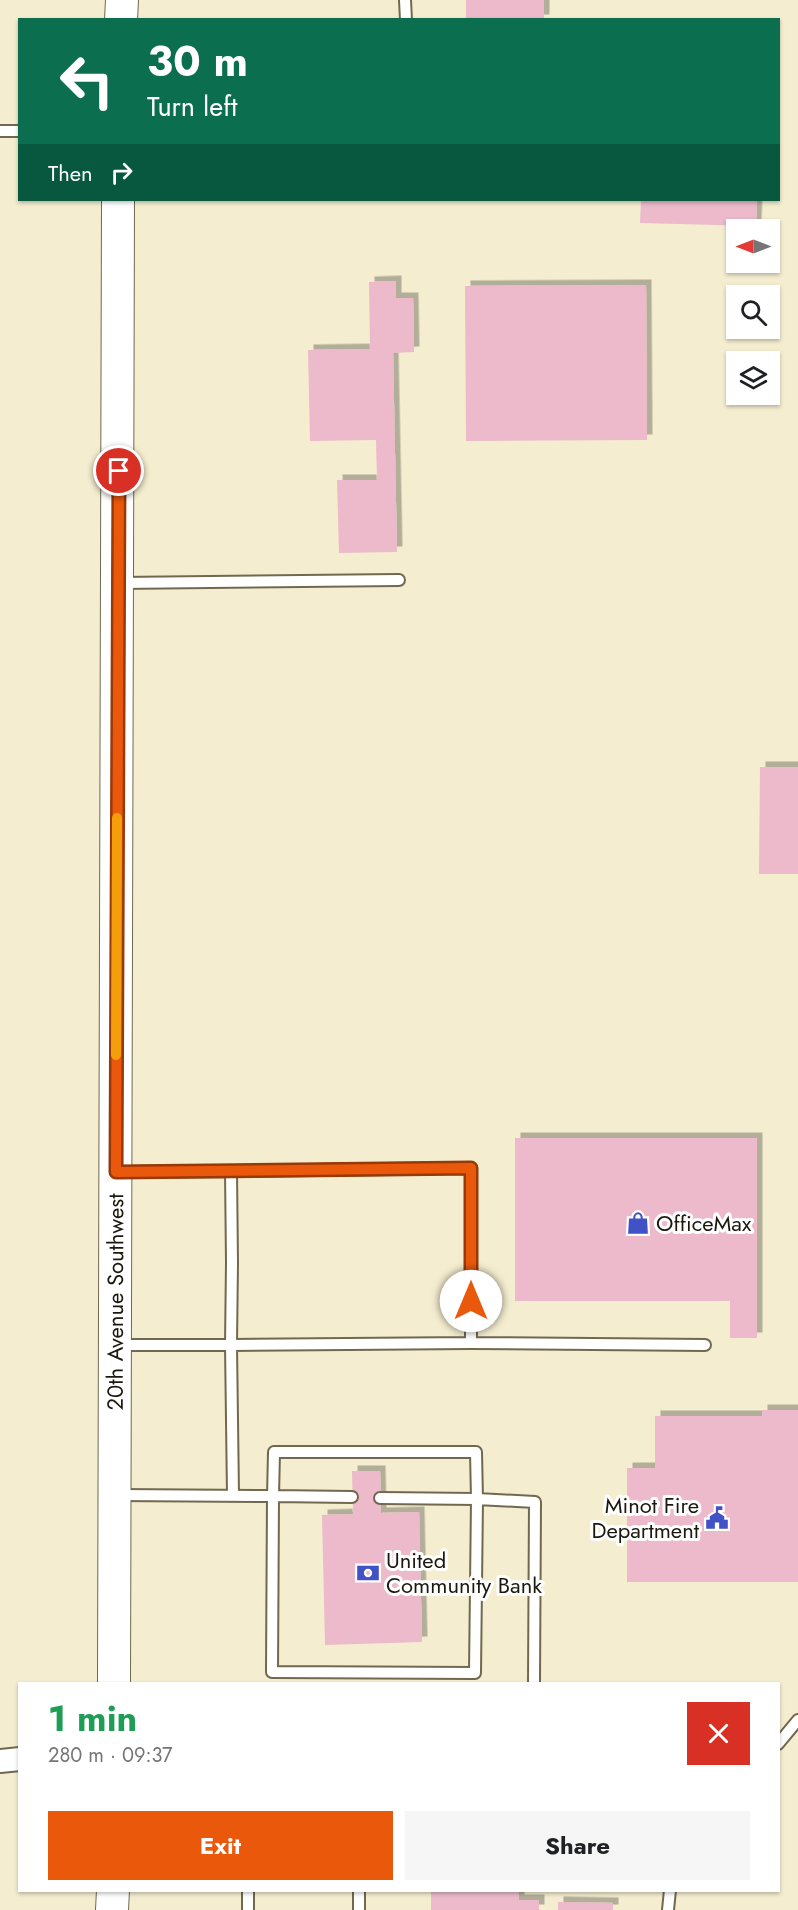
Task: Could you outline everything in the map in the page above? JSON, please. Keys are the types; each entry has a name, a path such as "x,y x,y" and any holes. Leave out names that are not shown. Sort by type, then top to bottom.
{"street":[{"name":"20th Avenue Southwest","path":"114,1682 118,201"},
{"path":"0,1761 18,1758"},
{"path":"112,1910 113,1892"}],"lane":[{"path":"405,0 406,18"},
{"path":"0,131 18,131"},
{"path":"118,583 399,580"},
{"path":"116,1172 471,1168 471,1343"},
{"path":"231,1171 233,1495"},
{"path":"114,1346 471,1343 705,1345"},
{"path":"274,1452 477,1452 475,1673 272,1672 273,1496 274,1452"},
{"path":"116,1495 352,1497"},
{"path":"380,1498 535,1502 534,1682"},
{"path":"780,1742 798,1720"},
{"path":"248,1892 248,1910"},
{"path":"359,1892 360,1910"},
{"path":"668,1910 670,1892"}],"building":[{"path":"466,0 544,0 544,18 466,18"},
{"path":"641,201 757,201 756,219 726,219 726,225 640,223"},
{"path":"396,281 396,298 413,298 414,352 393,353 397,552 339,553 337,480 377,480 376,440 310,441 308,350 370,349 369,282"},
{"path":"646,285 647,440 466,441 465,286"},
{"path":"760,767 798,767 798,874 759,874"},
{"path":"515,1138 757,1138 757,1338 730,1338 730,1301 515,1301"},
{"path":"762,1410 798,1410 798,1582 627,1582 627,1468 655,1468 655,1416 762,1416"},
{"path":"352,1471 380,1471 381,1513 419,1512 422,1642 325,1645 322,1515 353,1514"},
{"path":"431,1892 519,1892 519,1900 539,1900 539,1910 431,1910"},
{"path":"558,1902 613,1903 613,1910 558,1910"}],"slow traffic":[{"path":"116,1055 117,818"}],"place":[{"name":"OfficeMax","path":"638,1223"},
{"name":"Minot Fire Department","path":"717,1518"},
{"name":"United Community Bank","path":"368,1573"}],"route":[{"path":"119,471 116,1172 471,1168 471,1301"}]}
